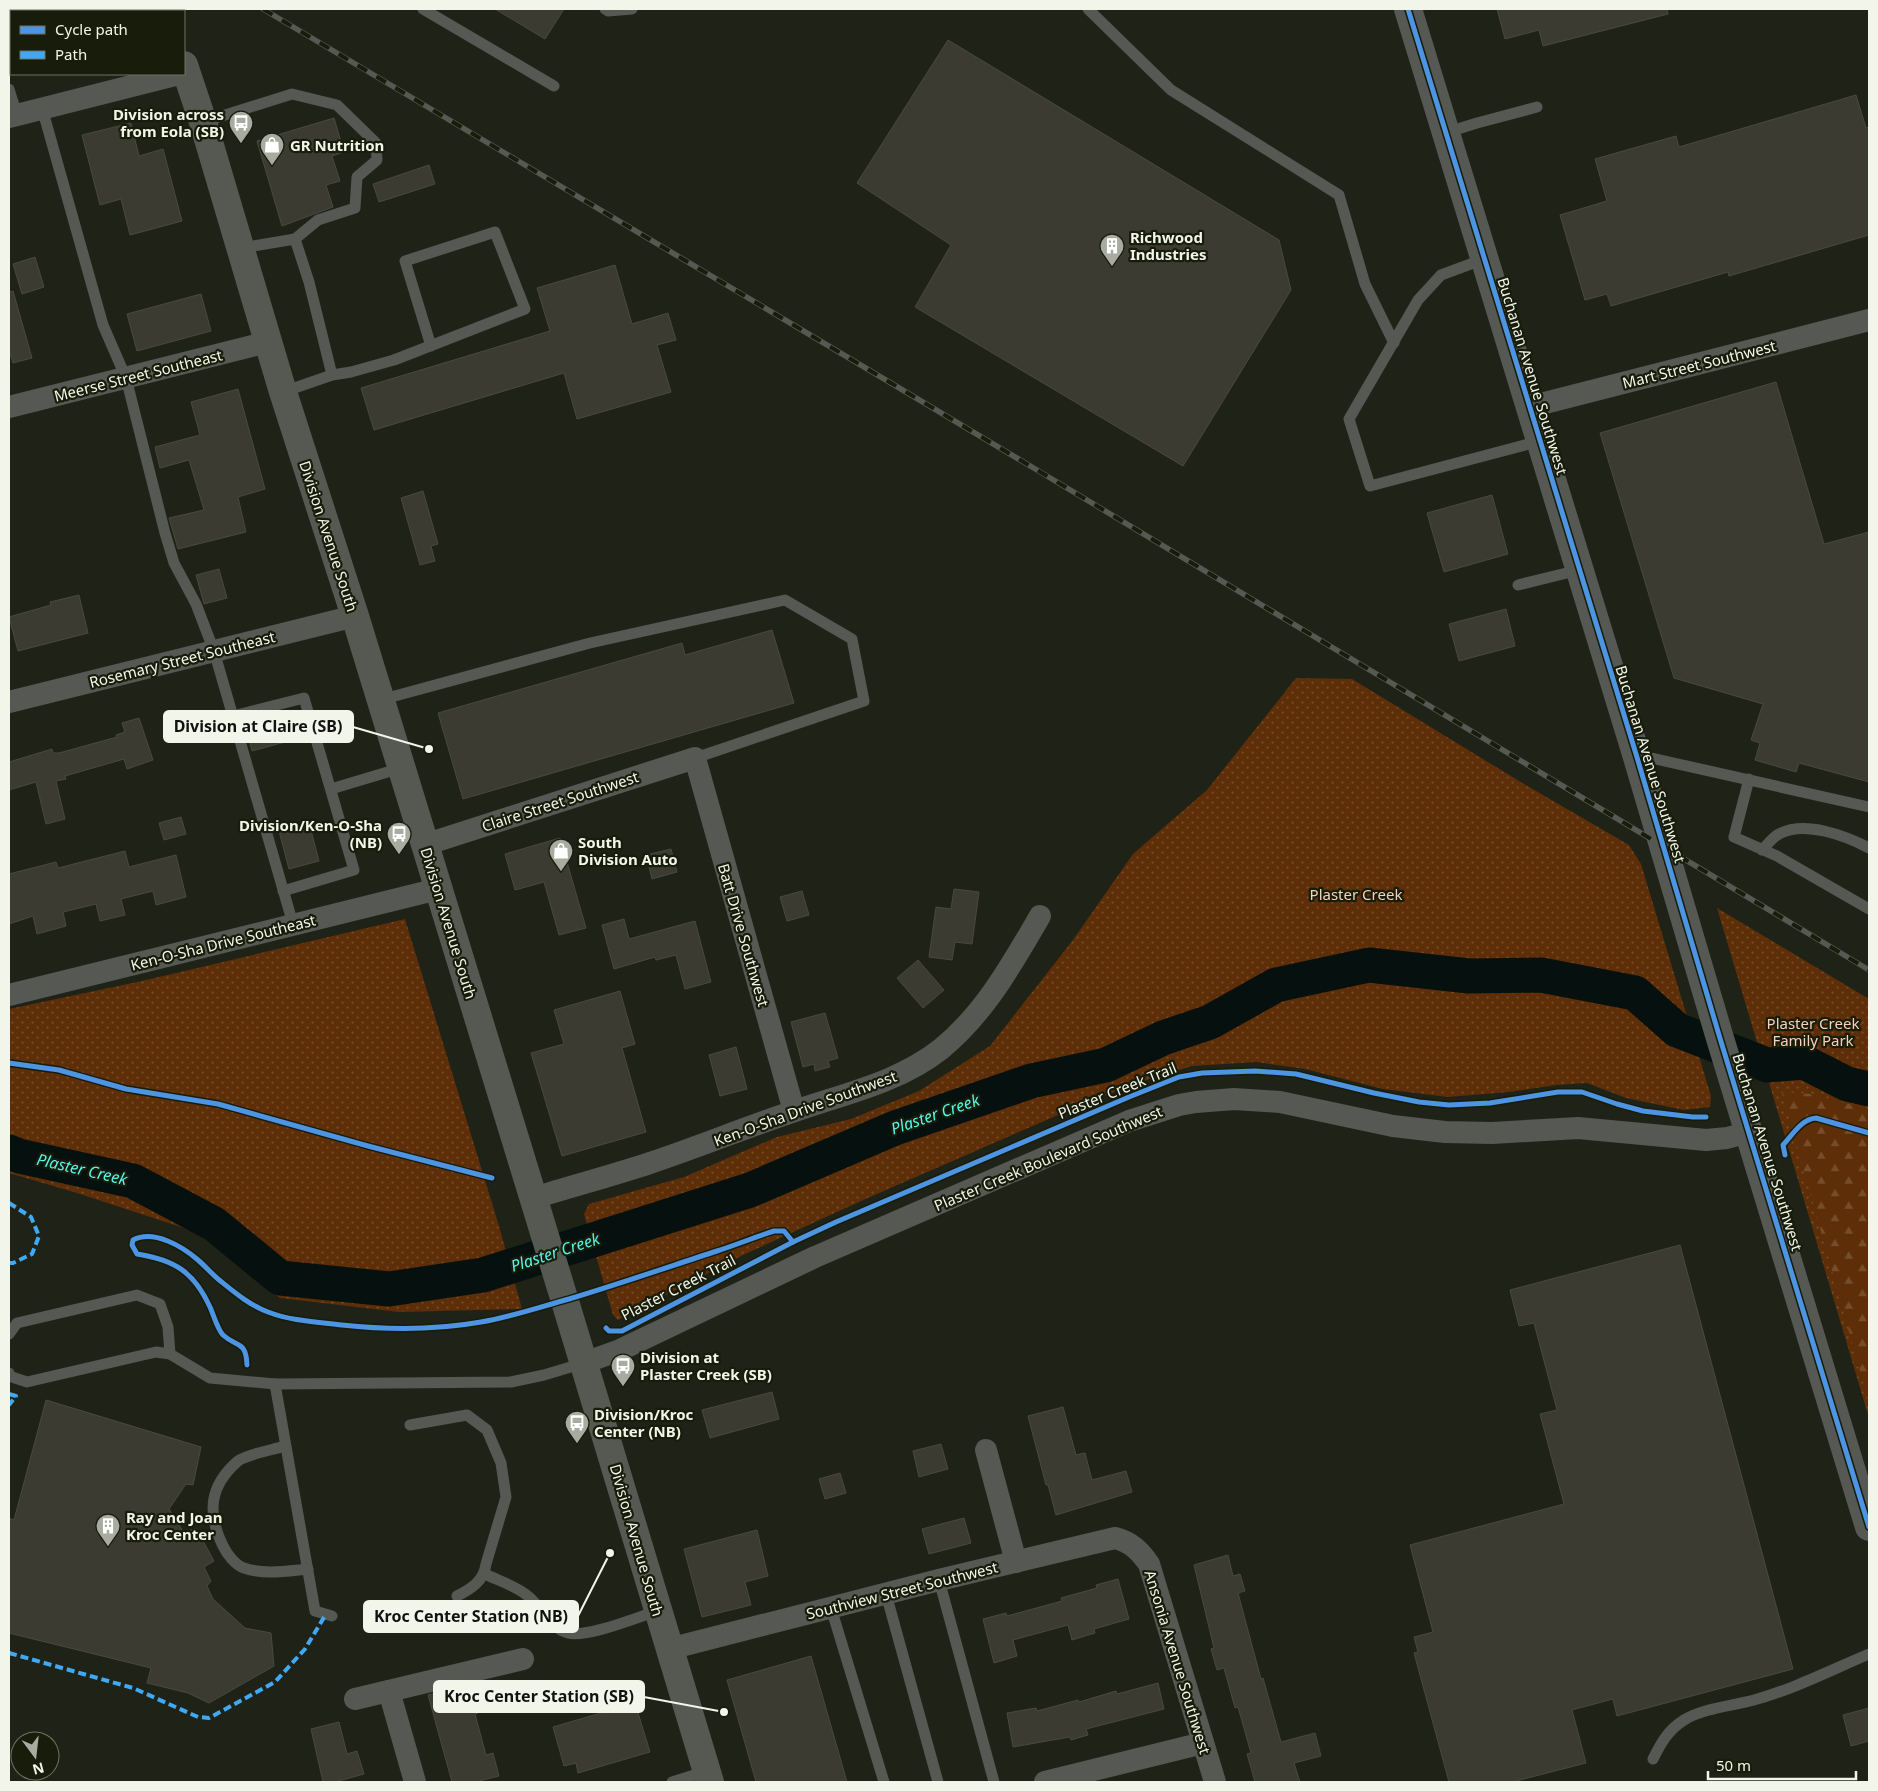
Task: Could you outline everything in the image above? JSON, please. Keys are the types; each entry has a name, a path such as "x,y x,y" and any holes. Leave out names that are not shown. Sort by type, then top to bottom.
{"main road":[{"name":"Division Avenue South","path":"185,75 203,122 283,392 355,616 534,1198 708,1777"}],"street":[{"name":"Buchanan Avenue Southwest","path":"1408,9 1636,754 1869,1526"},
{"path":"13,116 168,75"},
{"name":"Mart Street Southwest","path":"1529,408 1869,320"},
{"name":"Meerse Street Southeast","path":"9,407 268,342"},
{"name":"Rosemary Street Southeast","path":"9,702 355,616"},
{"name":"Claire Street Southwest","path":"424,845 695,758"},
{"name":"Batt Drive Southwest","path":"695,758 794,1111"},
{"name":"Ken-O-Sha Drive Southeast","path":"9,995 438,888"},
{"name":"Ken-O-Sha Drive Southwest","path":"534,1198 648,1164 794,1111 871,1087 914,1068 942,1048 966,1025 997,987 1040,916"},
{"name":"Plaster Creek Boulevard Southwest","path":"584,1363 620,1350 815,1257 1122,1124 1153,1112 1179,1105 1234,1099 1280,1102 1393,1126 1467,1134 1578,1128 1716,1140 1749,1132"},
{"path":"986,1450 1016,1562"},
{"name":"Southview Street Southwest","path":"669,1649 939,1580 1115,1538 1134,1546"},
{"name":"Ansonia Avenue Southwest","path":"1134,1546 1143,1554 1149,1564 1215,1782"},
{"path":"355,1699 523,1659"},
{"path":"389,1691 415,1782"},
{"path":"1045,1782 1203,1743"}],"lane":[{"path":"423,9 554,86"},
{"path":"606,9 608,11 632,9"},
{"path":"1088,9 1171,90 1339,195 1365,284 1394,343"},
{"path":"9,89 13,116"},
{"path":"203,122 292,94 337,105 376,143 377,160 357,177 355,208 318,220 295,239 240,248"},
{"path":"1445,133 1477,122 1537,107"},
{"path":"42,108 103,325 126,378 174,563 196,604 214,651 293,924"},
{"path":"283,392 332,375 351,372 394,360 431,346 525,309 495,232 405,261 431,346"},
{"path":"295,239 309,282 332,375"},
{"path":"1484,258 1441,275 1418,300 1350,418 1370,486 1540,442"},
{"path":"1518,586 1579,570"},
{"path":"380,700 590,643 785,600 852,639 864,701 695,758"},
{"path":"233,716 304,698 331,789 354,870 283,891"},
{"path":"1636,754 1869,807"},
{"path":"331,789 401,768"},
{"path":"1749,779 1734,837 1776,856 1869,909"},
{"path":"1762,850 1779,834 1792,830 1813,829 1832,832 1869,848"},
{"path":"9,1334 17,1323 138,1295 160,1304 168,1327 170,1354"},
{"path":"9,1373 9,1376 27,1382 156,1352 170,1354 210,1378 275,1384 512,1382 584,1363"},
{"path":"275,1384 315,1611 332,1616"},
{"path":"410,1425 467,1415 487,1430 501,1463 506,1498 485,1574 471,1588 457,1596"},
{"path":"285,1446 240,1459 225,1473 215,1493 212,1513 218,1536 227,1553 241,1568 261,1572 308,1569"},
{"path":"485,1574 522,1592 555,1625 568,1633 585,1632 657,1610"},
{"path":"939,1580 994,1782"},
{"path":"886,1594 938,1782"},
{"path":"831,1608 884,1782"},
{"path":"1653,1759 1663,1739 1672,1729 1685,1720 1701,1713 1772,1694 1869,1654"},
{"path":"672,1782 708,1777"}],"green space":[{"name":"Plaster Creek","path":"1296,678 1352,679 1524,784 1629,845 1641,864 1711,1096 1710,1107 1684,1110 1626,1098 1587,1083 1448,1097 1383,1089 1305,1069 1256,1062 1192,1066 1134,1084 1074,1108 743,1255 618,1320 613,1315 584,1214 589,1204 684,1177 777,1137 851,1119 919,1091 990,1046 1073,940 1133,854 1207,790"},
{"name":"Plaster Creek Family Park","path":"1717,908 1869,999 1869,1418"},
{"name":"Plaster Creek","path":"405,919 499,1226 522,1309 399,1312 280,1298 196,1232 9,1173 9,1009 142,981"},
{"path":"1782,1092 1810,1094 1869,1109 1869,1403"}],"building":[{"path":"495,9 564,9 545,39"},
{"path":"1497,9 1667,9 1668,14 1543,46 1539,30 1505,39"},
{"name":"Richwood Industries","path":"948,40 1279,240 1291,290 1183,466 915,307 951,245 857,183"},
{"path":"1856,95 1866,128 1869,127 1869,235 1729,276 1728,272 1611,306 1607,294 1585,300 1560,215 1607,201 1595,159 1676,136 1679,147"},
{"path":"334,118 344,152 332,156 340,181 326,185 333,207 282,226 257,141"},
{"path":"131,123 139,156 163,149 182,221 130,235 121,199 100,205 82,135"},
{"path":"429,165 435,184 379,202 373,184"},
{"path":"35,257 44,287 22,294 13,264"},
{"path":"615,265 632,324 668,313 676,340 657,345 671,392 577,419 564,373 374,430 361,388 550,331 537,288"},
{"path":"13,291 32,358 13,363 9,350 9,292"},
{"path":"201,294 211,331 137,351 127,314"},
{"path":"1776,382 1824,544 1869,532 1869,782 1799,763 1796,772 1755,760 1760,743 1751,740 1763,704 1674,678 1600,433"},
{"path":"238,389 265,489 238,497 246,532 178,549 169,518 204,510 189,460 160,468 155,447 200,435 191,402"},
{"path":"423,491 438,544 431,546 435,561 420,565 401,498"},
{"path":"1492,495 1508,554 1444,572 1427,513"},
{"path":"219,569 227,598 204,604 196,575"},
{"path":"79,595 88,633 18,651 9,617 51,605 50,602"},
{"path":"1506,609 1515,646 1459,661 1449,624"},
{"path":"772,630 794,703 463,799 438,713 682,643 685,655"},
{"path":"282,716 289,741 252,751 245,726"},
{"path":"139,718 153,760 127,769 124,759 65,776 66,779 56,781 65,819 46,824 36,782 9,790 9,762 52,749 53,753 59,753 117,737 116,735 125,732 122,723"},
{"path":"181,817 186,834 164,840 159,823"},
{"path":"309,823 319,861 289,869 279,831"},
{"path":"560,838 586,928 559,935 544,882 515,890 505,854"},
{"path":"671,849 677,872 652,879 646,855"},
{"path":"125,851 129,867 176,855 186,897 156,905 153,891 121,899 125,915 100,921 96,904 63,912 66,926 37,934 33,916 9,924 9,874 56,862 58,868"},
{"path":"954,889 979,892 972,944 955,942 952,960 929,957 936,907 951,909"},
{"path":"802,891 809,915 787,921 780,897"},
{"path":"624,919 629,939 695,921 711,982 685,989 676,955 656,960 655,957 614,969 602,925"},
{"path":"918,960 944,990 923,1008 897,978"},
{"path":"620,991 635,1044 622,1048 646,1132 562,1156 531,1053 564,1044 554,1010"},
{"path":"825,1013 838,1058 828,1061 830,1067 815,1071 814,1064 803,1067 791,1022"},
{"path":"736,1047 747,1089 720,1096 709,1055"},
{"path":"1680,1245 1793,1669 1617,1716 1613,1699 1572,1710 1586,1763 1512,1782 1449,1782 1414,1653 1418,1652 1414,1637 1433,1632 1410,1545 1564,1504 1540,1414 1557,1410 1534,1323 1519,1326 1510,1290"},
{"path":"772,1392 779,1419 710,1438 702,1410"},
{"name":"Ray and Joan Kroc Center","path":"46,1400 201,1447 193,1485 186,1484 169,1509 184,1533 196,1528 214,1561 204,1567 211,1581 207,1586 213,1599 245,1628 271,1633 274,1666 209,1703 188,1693 147,1683 151,1668 9,1633 9,1518 14,1520"},
{"path":"1063,1407 1076,1455 1085,1453 1092,1480 1126,1471 1132,1492 1056,1515 1028,1416"},
{"path":"941,1444 948,1469 919,1477 913,1451"},
{"path":"840,1473 846,1493 825,1499 819,1479"},
{"path":"964,1518 971,1543 929,1554 922,1529"},
{"path":"757,1530 768,1576 745,1582 751,1605 702,1617 684,1549"},
{"path":"1228,1555 1233,1576 1240,1574 1245,1591 1238,1593 1261,1679 1263,1678 1281,1742 1315,1733 1321,1756 1294,1763 1300,1782 1255,1782 1247,1754 1251,1753 1238,1707 1235,1708 1224,1668 1217,1670 1211,1649 1214,1648 1194,1565"},
{"path":"1118,1579 1129,1619 1094,1629 1095,1633 1072,1640 1068,1625 1013,1640 1017,1656 994,1663 983,1619 1006,1613 1007,1616 1062,1601 1061,1598 1097,1588 1096,1585"},
{"path":"811,1656 847,1782 756,1782 727,1680"},
{"path":"1158,1683 1164,1709 1086,1729 1088,1735 1071,1740 1070,1737 1013,1747 1007,1713 1036,1708 1037,1711 1078,1700 1079,1702 1116,1691 1117,1694"},
{"path":"471,1685 478,1713 475,1714 486,1755 493,1753 499,1776 475,1782 452,1782 428,1695"},
{"path":"635,1703 650,1752 578,1773 576,1763 564,1766 553,1727"},
{"path":"1869,1708 1869,1741 1851,1746 1843,1715"},
{"path":"339,1722 347,1754 357,1751 364,1774 335,1782 323,1782 311,1729"}],"waterway":[{"name":"Plaster Creek","path":"9,1152 19,1156 133,1181 214,1224 280,1278 389,1289 483,1275 750,1190 895,1128 1031,1081 1106,1065 1163,1038 1210,1022 1276,985 1369,965 1469,976 1541,975 1635,993 1677,1030 1767,1065 1804,1062 1847,1084 1869,1089"}],"railway":[{"path":"263,9 1037,470 1869,970"}],"marked path":[{"path":"9,1203 31,1217 39,1236 32,1254 9,1263"},
{"path":"9,1394 16,1396 9,1405"},
{"path":"9,1653 133,1688 198,1717 209,1718 275,1682 305,1649 326,1614"}],"cycle path":[{"path":"1408,9 1636,754 1719,1035 1869,1527"},
{"path":"9,1063 59,1070 126,1089 218,1104 492,1178"},
{"name":"Plaster Creek Trail","path":"606,1328 609,1331 622,1331 793,1242 836,1222 1179,1077 1202,1073 1255,1071 1296,1074 1374,1093 1419,1102 1449,1105 1490,1103 1558,1092 1582,1092 1643,1111 1706,1117"},
{"path":"1785,1155 1783,1145 1798,1128 1811,1119 1816,1118 1869,1133"},
{"name":"Plaster Creek Trail","path":"247,1365 243,1348 223,1335 204,1295 190,1276 173,1264 137,1254 132,1245 133,1240 141,1237 159,1238 176,1245 201,1262 218,1279 254,1306 277,1315 314,1322 359,1327 394,1328 464,1325 514,1315 724,1249 774,1231 784,1231 793,1242"}],"place":[{"name":"Division across from Eola (SB)","path":"241,144"},
{"name":"GR Nutrition","path":"272,166"},
{"name":"Richwood Industries","path":"1112,267"},
{"name":"Division at Claire (SB)","path":"429,749"},
{"name":"Division/Ken-O-Sha (NB)","path":"399,855"},
{"name":"South Division Auto","path":"561,872"},
{"name":"Division at Plaster Creek (SB)","path":"623,1387"},
{"name":"Division/Kroc Center (NB)","path":"577,1444"},
{"name":"Ray and Joan Kroc Center","path":"108,1547"},
{"name":"Kroc Center Station (NB)","path":"610,1553"},
{"name":"Kroc Center Station (SB)","path":"724,1712"}]}
